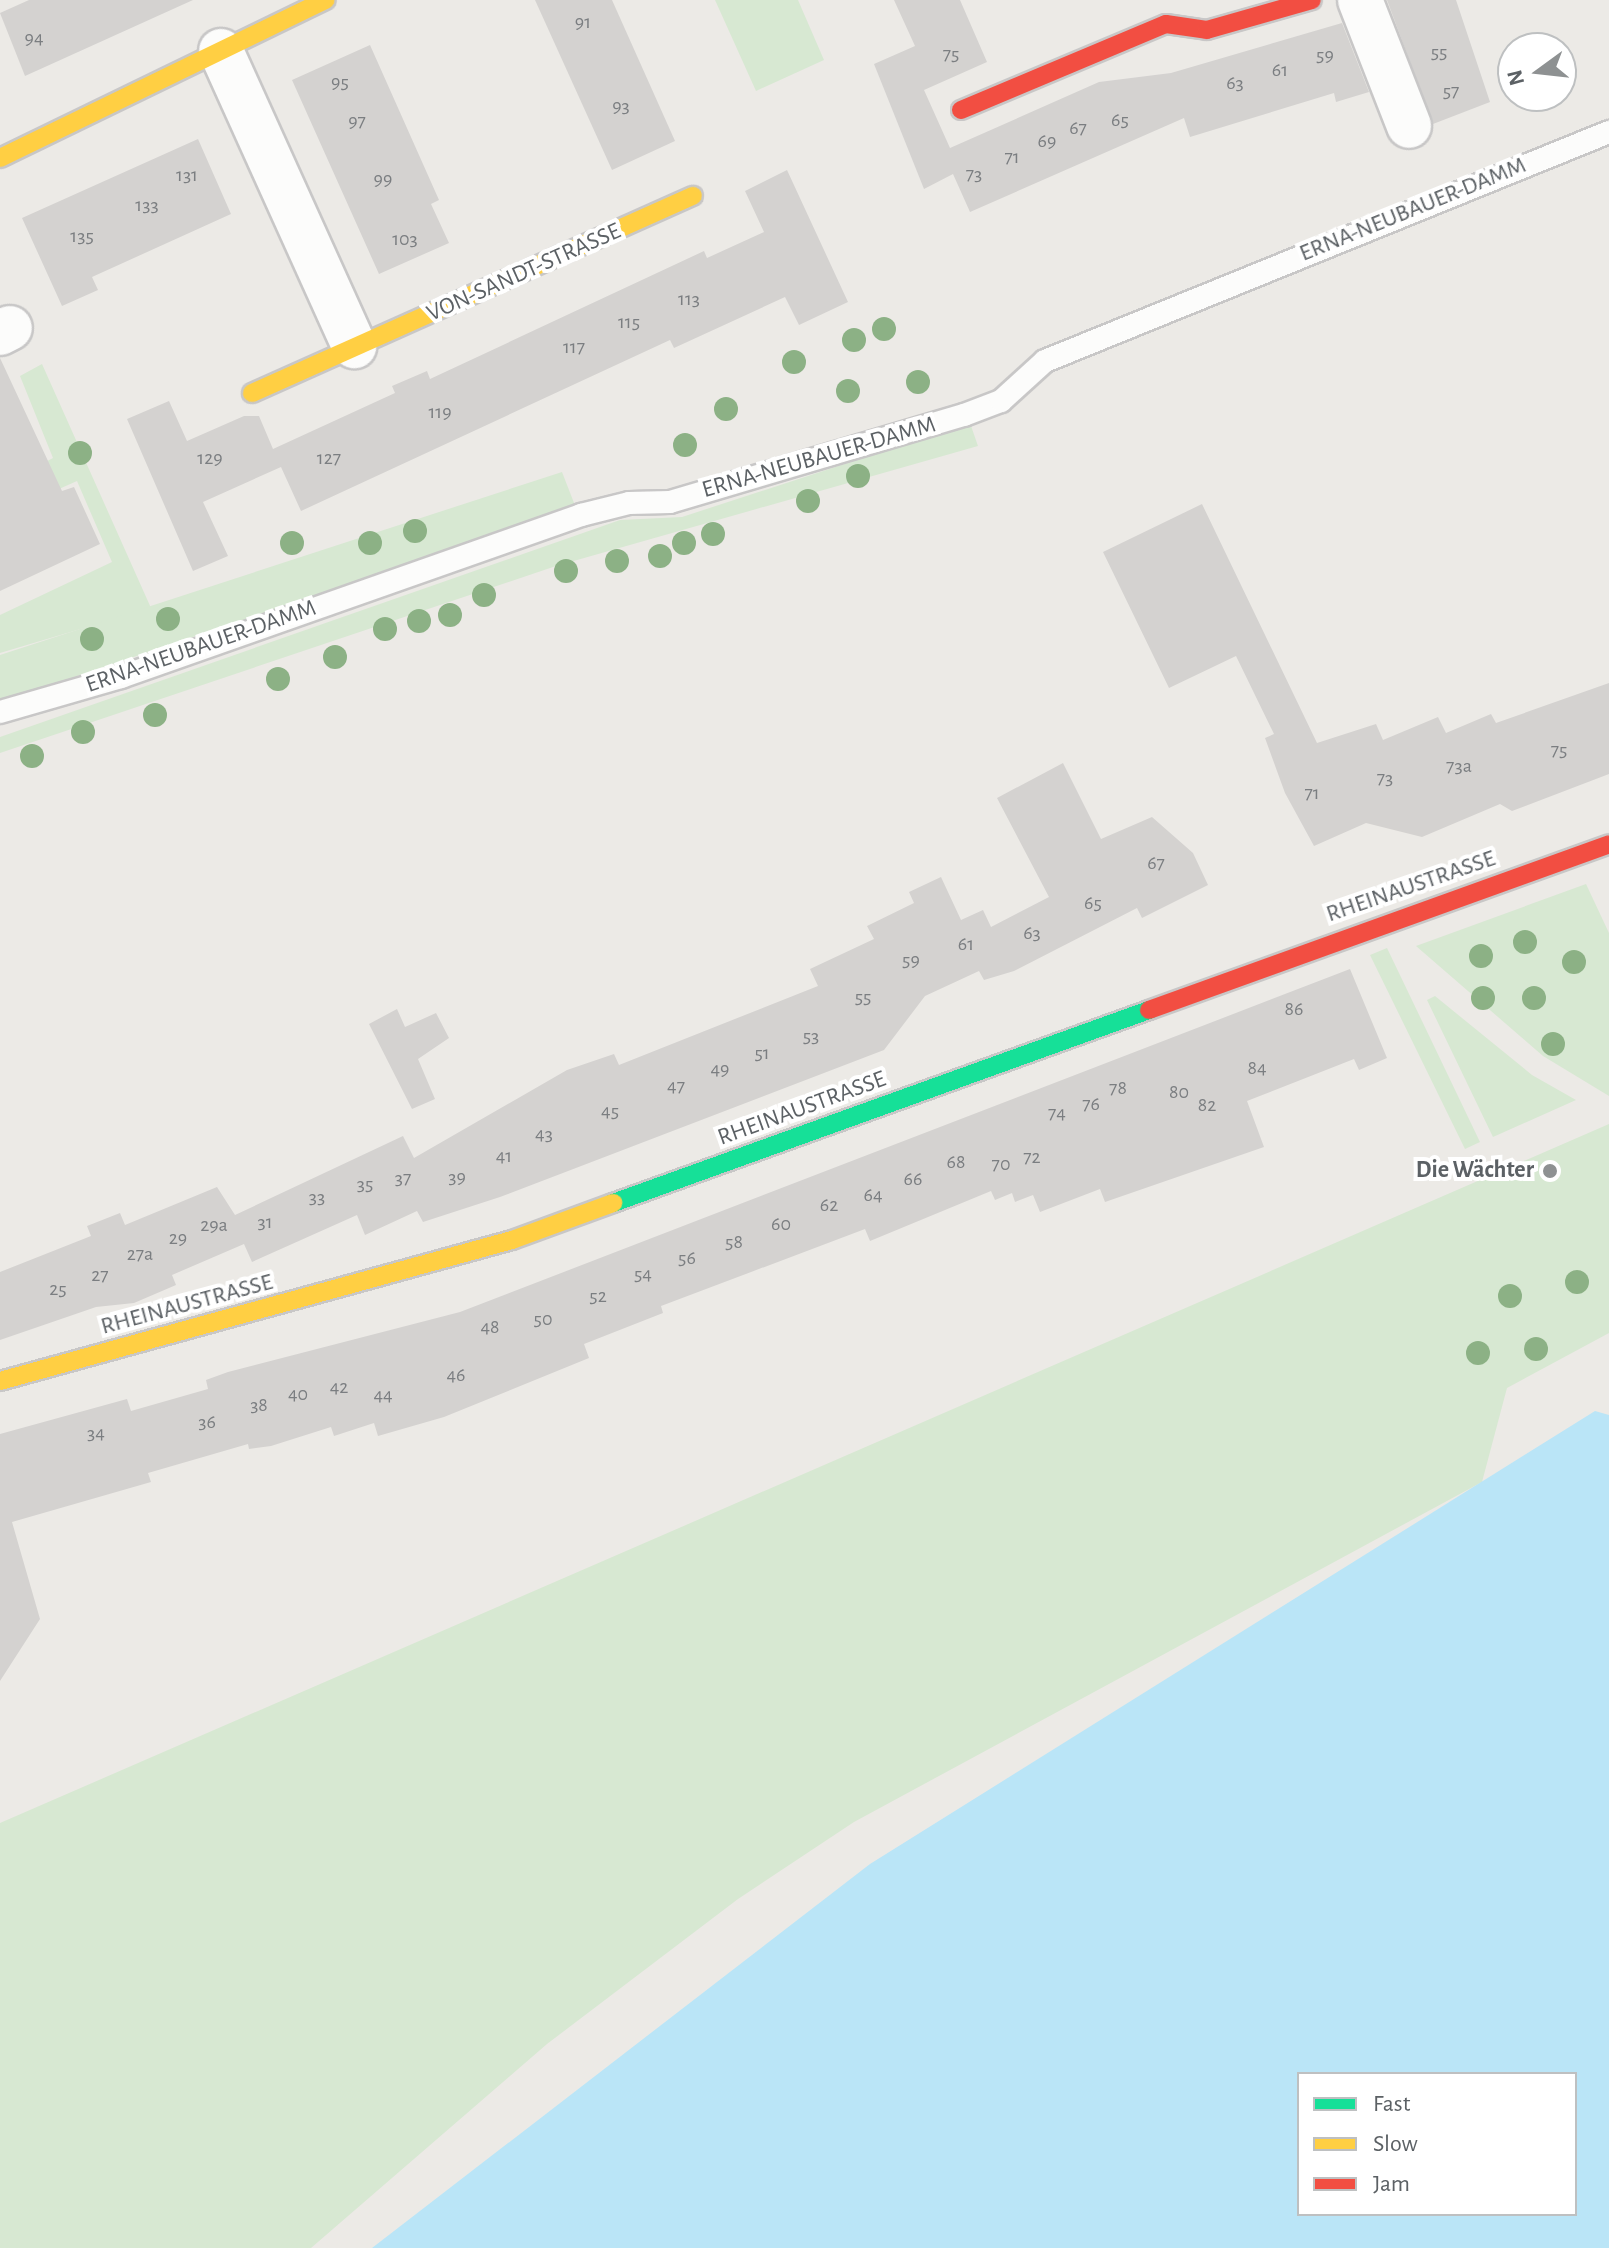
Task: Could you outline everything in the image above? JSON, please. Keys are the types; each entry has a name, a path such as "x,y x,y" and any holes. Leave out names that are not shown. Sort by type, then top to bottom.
{"street":[{"path":"0,158 326,0"},
{"path":"961,110 1162,12 1207,30 1312,0"},
{"path":"1360,0 1409,126"},
{"path":"221,51 354,346"},
{"name":"VON-SANDT-STRASSE","path":"252,393 354,346 488,292 693,196"},
{"name":"RHEINAUSTRASSE","path":"0,1381 512,1240 1609,844"}],"lane":[{"name":"ERNA-NEUBAUER-DAMM","path":"0,712 121,677 581,515 629,503 670,502 964,415 1001,401 1045,361 1609,132"}],"green space":[{"path":"715,0 798,0 824,60 756,91"},
{"path":"42,364 151,608 0,653 0,615 112,562 77,481 41,497 30,470 53,458 20,376"},
{"path":"970,423 978,446 556,566 0,753 0,737 620,520 682,517"},
{"path":"562,472 576,508 0,702 0,655"},
{"path":"1586,884 1609,933 1609,1096 1543,1056 1416,946"},
{"path":"1387,948 1480,1142 1465,1149 1370,955"},
{"path":"1435,996 1532,1075 1576,1100 1493,1137 1427,1000"},
{"path":"1609,1124 1609,1333 1507,1388 1482,1482 854,1822 738,1899 547,2044 311,2248 0,2248 0,1823"}],"water":[{"path":"1595,1411 1609,1415 1609,2248 372,2248 870,1864"}],"building":[{"path":"29,0 193,0 25,76 0,13"},
{"path":"535,0 612,0 675,141 612,170"},
{"path":"894,0 960,0 987,62 924,90 950,148 1099,82 1171,73 1342,23 1369,92 1336,102 1334,93 1190,137 1184,118 970,212 953,174 924,189 874,64 915,46"},
{"path":"1387,0 1456,0 1490,102 1433,124"},
{"path":"370,45 439,200 431,204 449,243 379,274 292,80"},
{"path":"198,139 231,214 92,277 98,290 62,306 22,218"},
{"path":"787,170 848,302 799,325 785,297 674,348 670,340 301,511 281,467 203,502 228,556 193,571 127,419 169,401 187,441 244,416 259,416 273,449 395,393 392,386 427,371 430,379 704,251 707,258 764,232 745,191"},
{"path":"0,358 62,491 74,487 100,544 0,591"},
{"path":"1202,504 1317,743 1376,724 1383,740 1438,717 1446,733 1491,714 1496,723 1609,683 1609,774 1512,811 1500,804 1422,837 1366,823 1314,846 1285,793 1265,738 1274,734 1236,656 1169,688 1103,552"},
{"path":"1063,763 1101,839 1152,817 1193,853 1208,885 1142,918 1137,908 1014,971 984,980 979,971 925,996 884,1050 500,1197 423,1222 417,1211 365,1235 357,1215 252,1262 244,1244 172,1275 176,1285 134,1303 96,1307 0,1340 0,1272 91,1236 87,1226 120,1213 125,1225 217,1187 235,1215 403,1136 414,1158 567,1070 614,1054 619,1065 818,986 810,969 874,939 867,926 914,903 909,892 941,877 961,920 983,910 991,927 1049,897 997,798"},
{"path":"1350,969 1387,1058 1359,1070 1354,1059 1247,1101 1264,1147 1105,1202 1100,1189 1040,1212 1033,1195 1015,1202 1012,1193 995,1200 991,1191 870,1241 865,1229 661,1306 663,1313 584,1344 589,1358 444,1417 378,1436 374,1423 334,1436 331,1427 271,1446 249,1449 248,1444 148,1473 151,1482 12,1522 40,1619 0,1681 0,1434 127,1399 131,1411 208,1389 206,1380 228,1372 460,1312"},
{"path":"397,1009 405,1027 436,1013 449,1038 418,1059 435,1099 412,1109 369,1024"}],"traffic: fast":[{"path":"613,1203 1149,1010"}],"traffic: slow":[{"path":"0,158 326,0"},
{"path":"252,393 693,196"},
{"path":"0,1381 512,1240 613,1203"}],"traffic: jam":[{"path":"961,110 1166,24 1207,30 1312,0"},
{"path":"1149,1010 1609,844"}],"place":[{"name":"Die Wächter","path":"1550,1171"}]}
